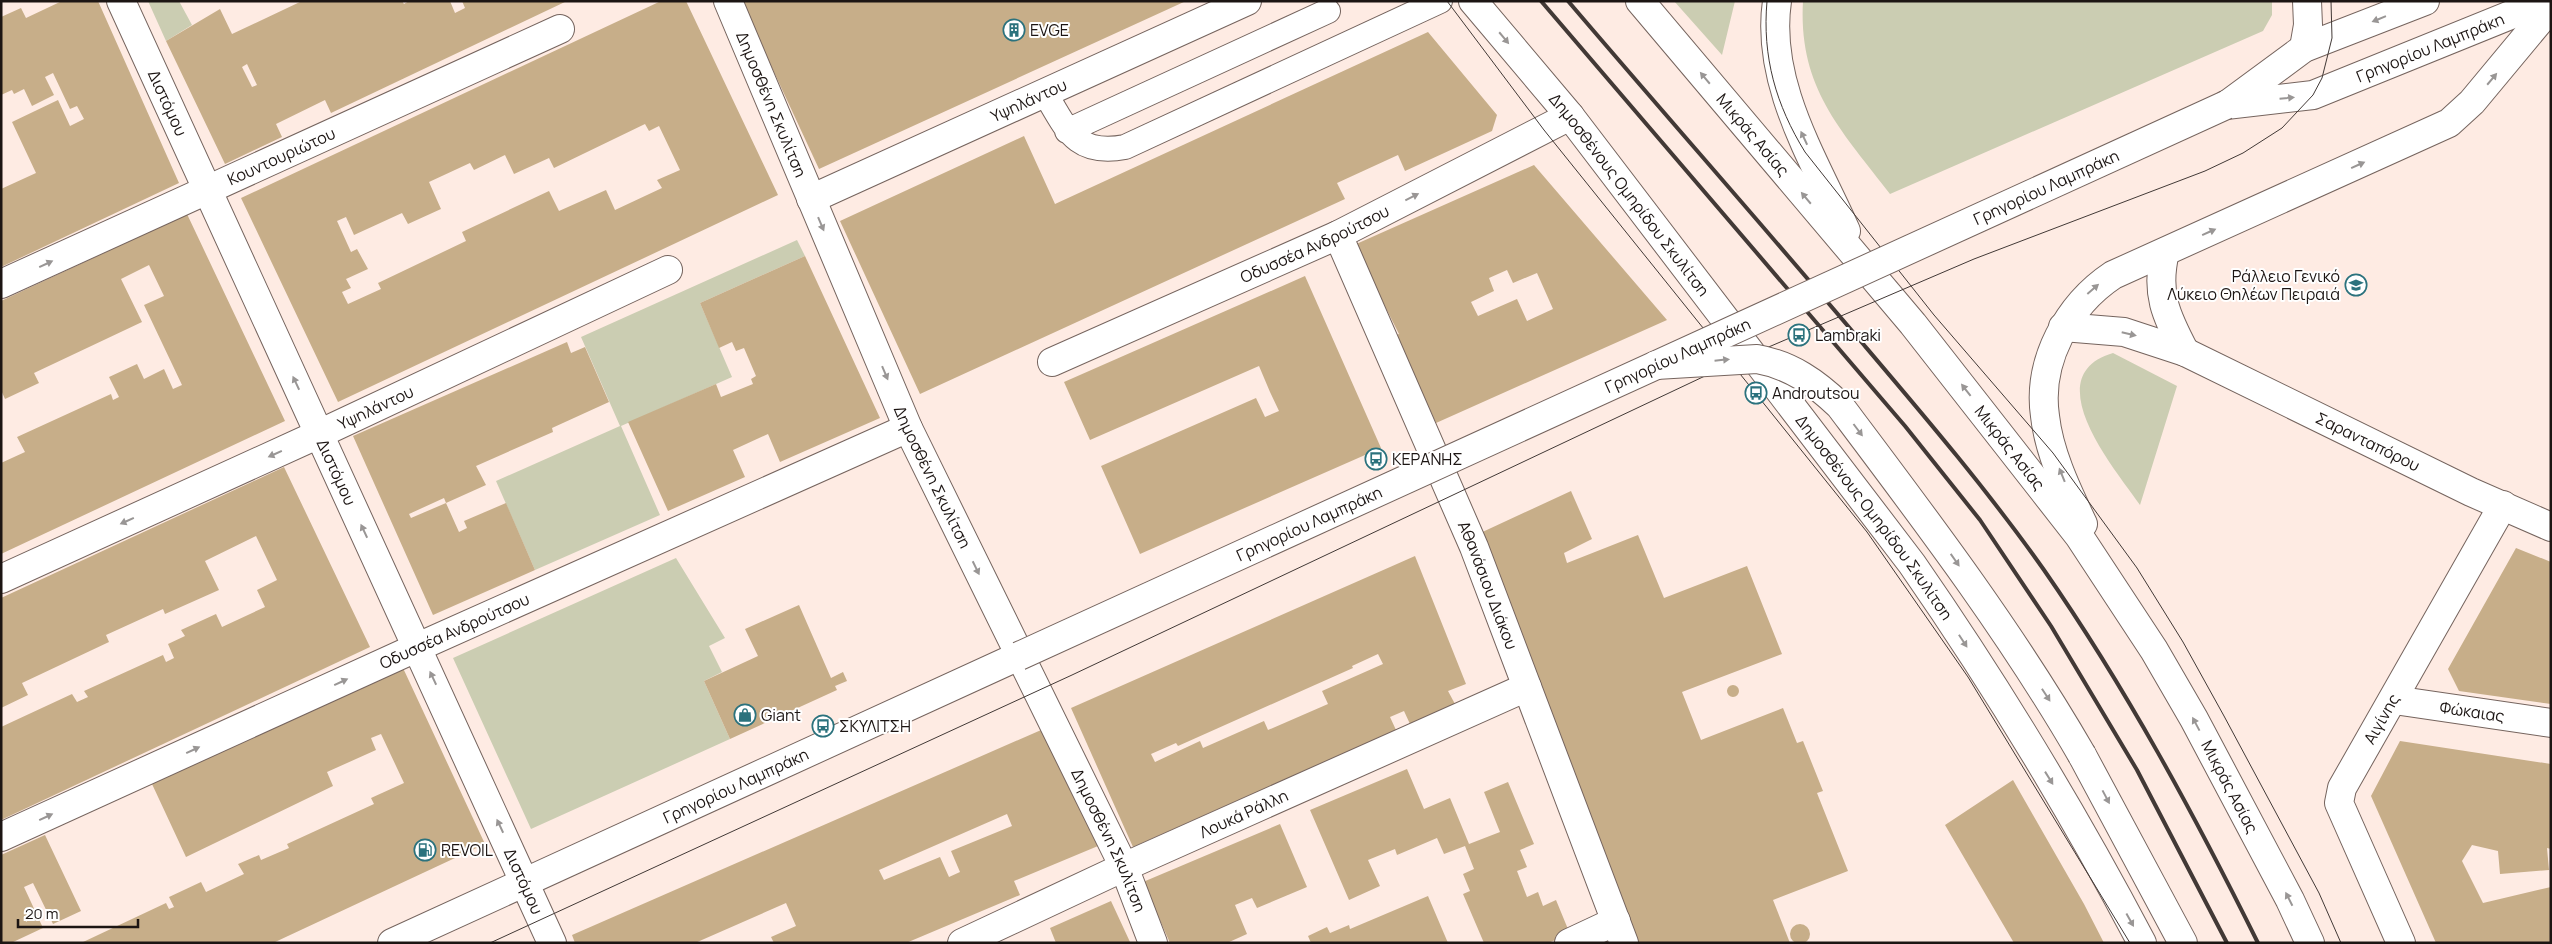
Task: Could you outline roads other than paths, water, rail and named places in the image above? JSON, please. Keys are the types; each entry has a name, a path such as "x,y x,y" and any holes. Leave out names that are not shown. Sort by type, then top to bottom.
{"street":[{"name":"Διστόμου","path":"121,1 206,190 526,881 552,943"},
{"name":"Δημοσθένη Σκυλίτση","path":"728,1 908,428 1124,867 1153,943"},
{"name":"Υψηλάντου","path":"811,199 1246,1"},
{"name":"Δημοσθένους Ομηρίδου Σκυλίτση","path":"1473,1 1570,116 1912,564 1946,614 2065,804 2142,943"},
{"name":"Μικράς Ασίας","path":"1640,1 1970,396 2079,536 2154,650 2194,719 2290,900 2310,943"},
{"path":"1777,1 1774,21 1778,58 1787,103 1860,262"},
{"path":"2304,48 2308,25 2307,1"},
{"name":"Γρηγορίου Λαμπράκη","path":"392,943 2226,105 2304,48 2425,1"},
{"name":"Γρηγορίου Λαμπράκη","path":"2226,105 2313,95 2545,1"},
{"path":"2111,583 2074,506 2053,453 2044,416 2044,394 2047,375 2064,327 2076,307 2094,288 2112,275 2449,123 2472,102 2551,7"},
{"name":"Κουντουριώτου","path":"1,284 560,28"},
{"name":"Οδυσσέα Ανδρούτσου","path":"1052,362 1338,235 1570,116"},
{"name":"Αθανάσιου Διάκου","path":"1338,235 1460,514 1620,932"},
{"path":"2165,252 2160,273 2164,308 2185,352"},
{"name":"Υψηλάντου","path":"1,578 319,434 668,270"},
{"name":"Σαρανταπόρου","path":"2064,327 2124,332 2185,352 2551,527"},
{"path":"1656,365 1757,359 1773,362 1790,368 1823,390 1840,406 1963,571 2020,655 2082,755 2183,943"},
{"name":"Οδυσσέα Ανδρούτσου","path":"1,837 418,647 908,428"},
{"name":"Αιγίνης","path":"2401,943 2339,803 2346,778 2394,700 2503,505"},
{"name":"Λουκά Ράλλη","path":"962,943 1124,867 1527,687"},
{"name":"Φώκαιας","path":"2394,700 2551,724"},
{"path":"1569,943 1620,932"}],"lane":[{"path":"1045,93 1067,131 1092,148 1107,151 1125,147 1440,1"},
{"path":"1067,131 1328,11"}],"tram line":[{"path":"1447,1 1544,130 1867,532 1968,677 2130,943"},
{"path":"1767,1 1767,42 1773,80 1786,116 1805,152 1934,315 2053,453 2137,568 2183,642 2224,716 2319,893 2341,943"},
{"path":"490,943 1072,675 1743,358 1974,259 2205,171 2243,153 2282,128 2313,95 2322,78 2332,38 2331,1"}],"railway":[{"path":"1541,1 1905,426 1980,520 2051,626 2137,770 2227,943"},
{"path":"1568,1 1911,400 2023,541 2103,660 2158,752 2258,943"}],"place":[{"name":"EVGE","path":"1014,30"},
{"name":"Ράλλειο Γενικό Λύκειο Θηλέων Πειραιά","path":"2356,285"},
{"name":"Lambraki","path":"1799,335"},
{"name":"Androutsou","path":"1756,393"},
{"name":"ΚΕΡΑΝΗΣ","path":"1376,459"},
{"name":"Giant","path":"745,715"},
{"name":"ΣΚΥΛΙΤΣΗ","path":"823,726"},
{"name":"REVOIL","path":"425,850"}]}
